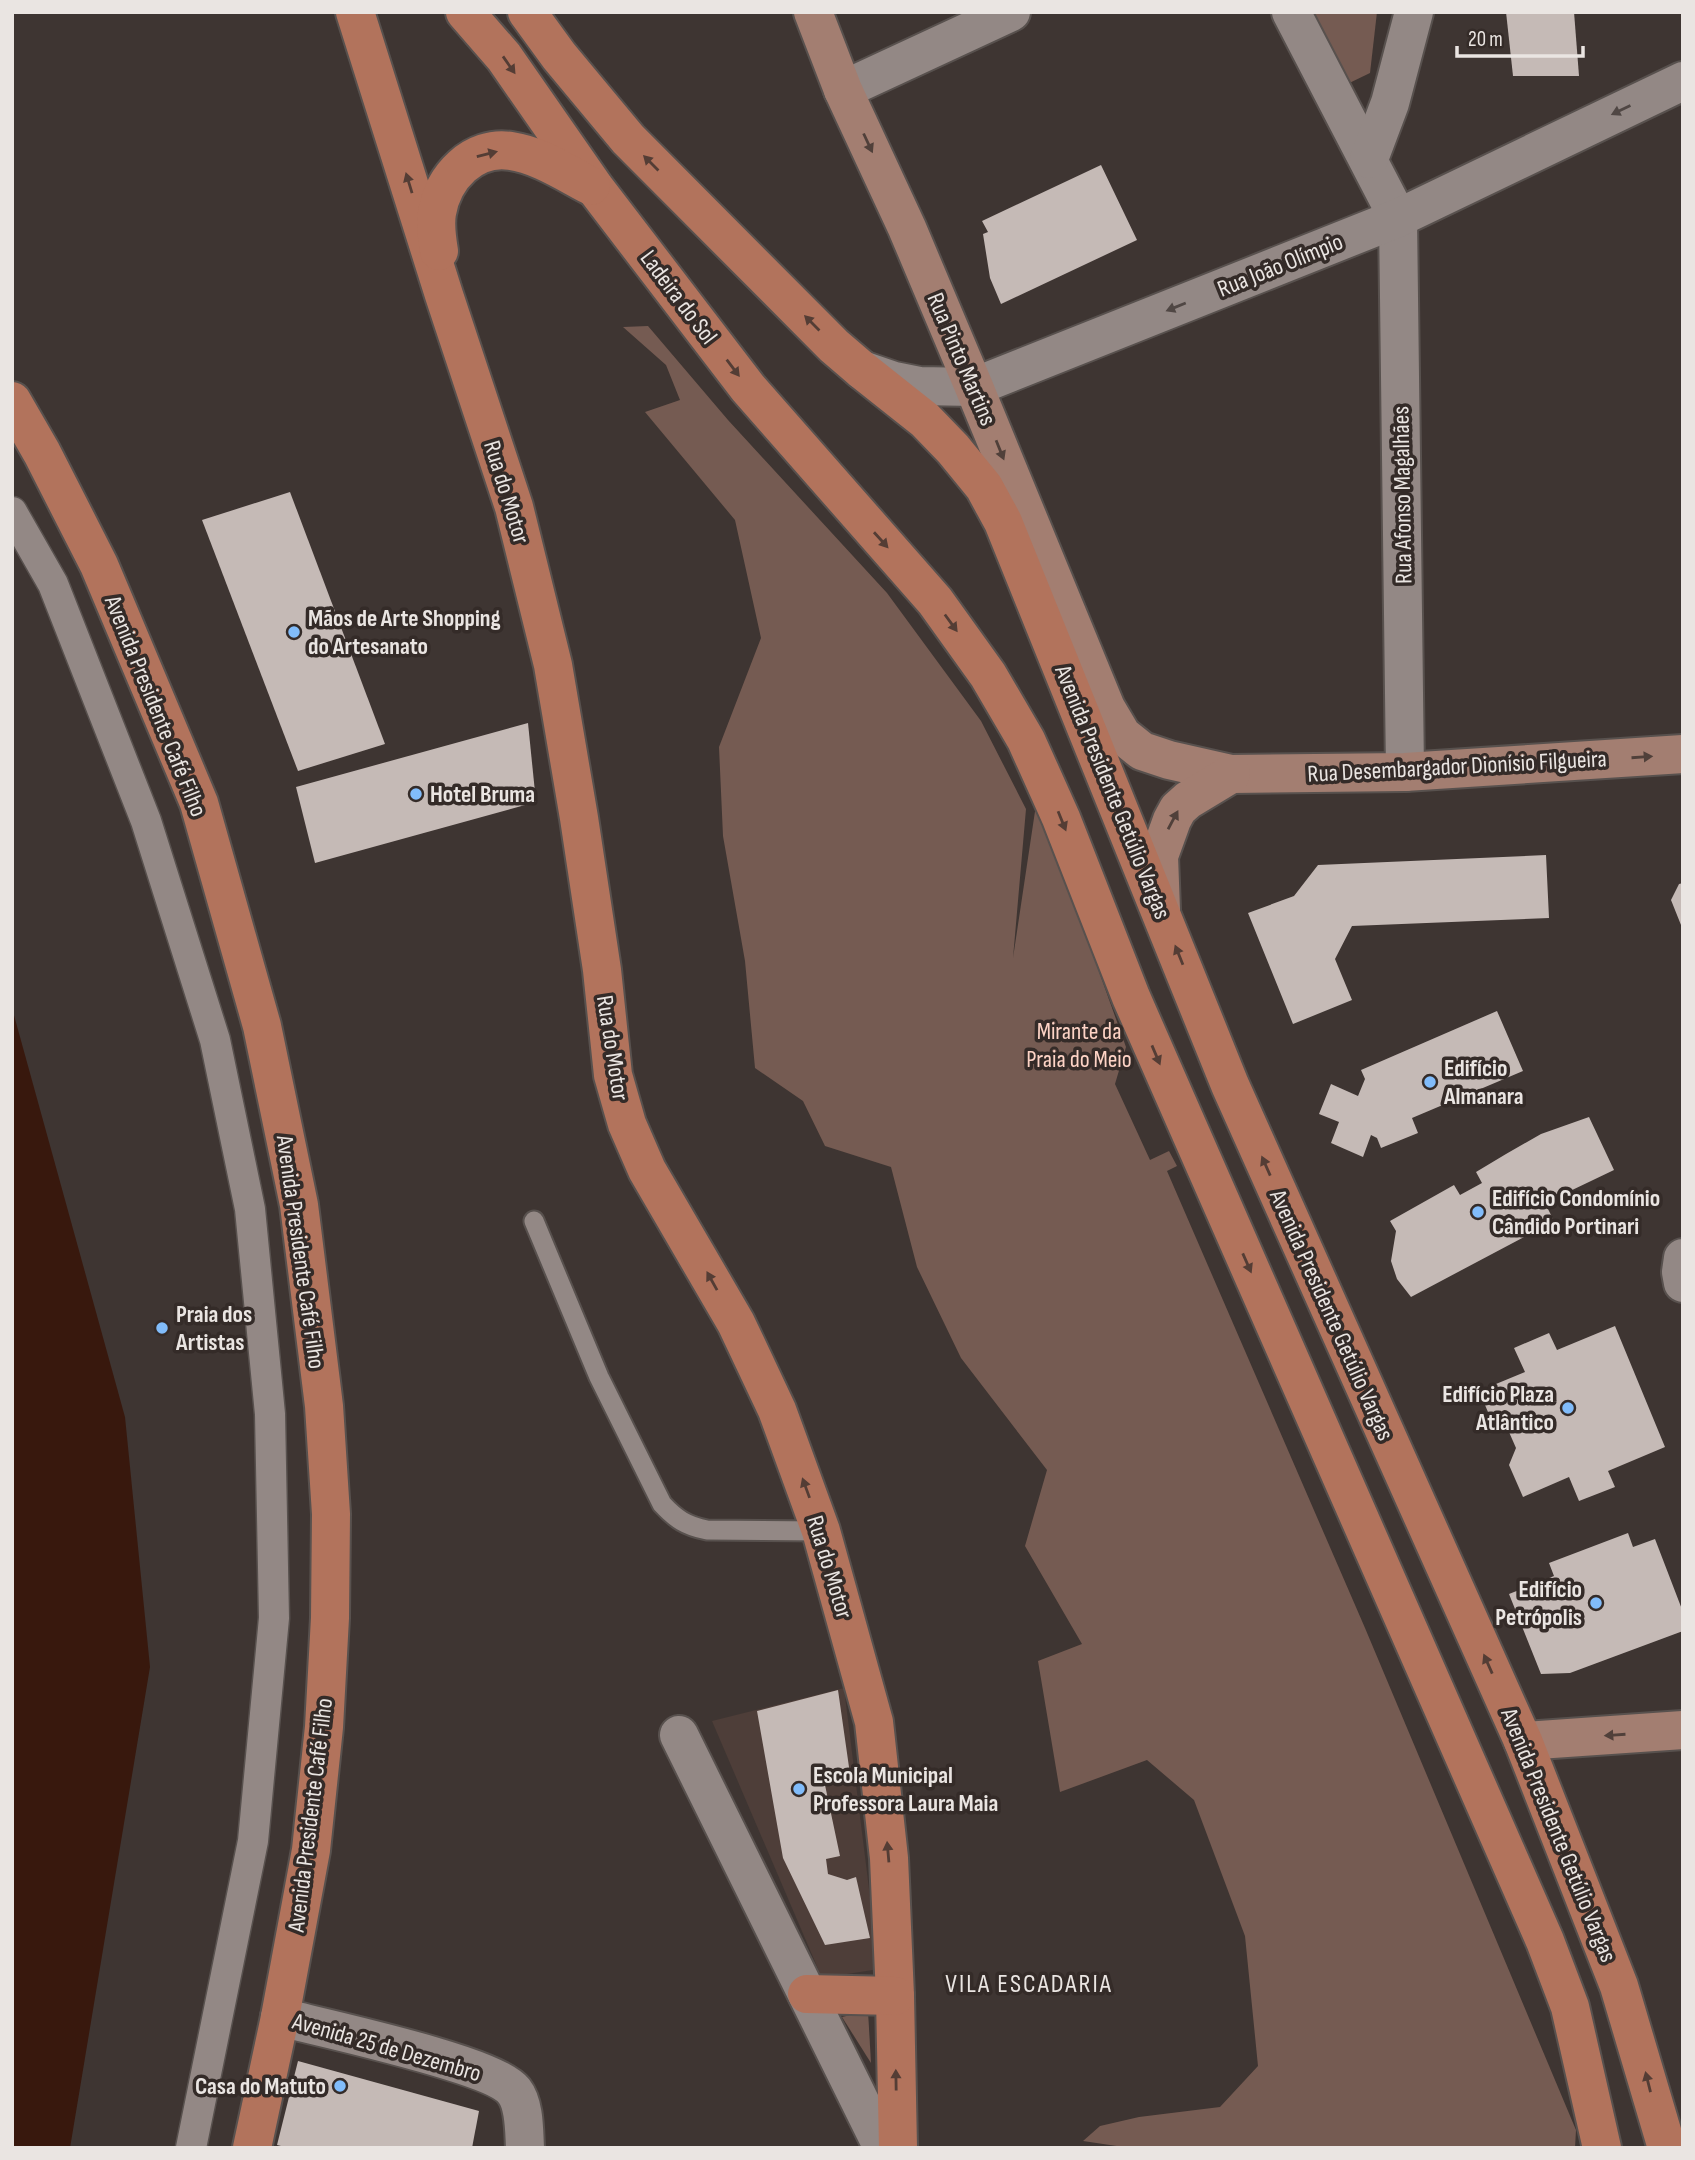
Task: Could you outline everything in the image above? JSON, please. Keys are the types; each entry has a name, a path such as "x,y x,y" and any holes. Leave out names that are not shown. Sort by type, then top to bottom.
{"main road":[{"name":"Rua do Motor","path":"355,12 514,507 553,665 598,942 613,1075 627,1124 647,1170 736,1323 777,1410 821,1531 874,1722 889,1858 898,2148"},
{"name":"Ladeira do Sol","path":"465,12 504,57 595,188 748,387 936,601 995,685 1026,740 1056,807 1130,997 1545,1941 1570,2007 1602,2148"},
{"path":"527,12 559,56 628,139 834,346 862,370"},
{"name":"Rua Pinto Martins","path":"813,12 843,90 974,387 1106,708"},
{"path":"444,295 437,214 446,185 463,163 487,151 511,151 537,159 595,188"},
{"name":"Avenida Presidente Getúlio Vargas","path":"862,370 925,419 953,449 984,487 1003,522 1230,1085 1522,1741 1619,1986 1667,2148"},
{"name":"Avenida Presidente Café Filho","path":"12,401 42,453 99,565 199,803 262,1026 299,1205 324,1406 331,1514 330,1618 324,1727 311,1850 252,2148"},
{"name":"Rua Desembargador Dionísio Filgueira","path":"1106,708 1122,735 1142,751 1231,774 1405,772 1683,754"},
{"path":"1161,910 1159,856 1172,820 1178,809 1188,800 1231,774"},
{"path":"1522,1741 1683,1730"},
{"path":"807,1994 895,1996"}],"street":[{"path":"843,90 1010,12"},
{"path":"1291,12 1398,218"},
{"path":"1369,159 1390,103 1414,12"},
{"name":"Rua João Olímpio","path":"862,370 919,386 974,387 1398,218 1683,81"},
{"name":"Rua Afonso Magalhães","path":"1398,218 1405,772"},
{"path":"12,512 52,584 146,821 215,1040 250,1209 270,1414 274,1618 254,1841 191,2148"},
{"path":"1683,1258 1683,1283"},
{"path":"678,1735 883,2148"},
{"name":"Avenida 25 de Dezembro","path":"280,2017 453,2062 508,2084 519,2098 525,2148"}],"lane":[{"path":"534,1221 599,1377 662,1504 677,1520 690,1527 707,1530 821,1531"}],"shaded area":[{"path":"12,1008 125,1417 150,1667 70,2148 12,2148"},
{"name":"Escola Municipal Professora Laura Maia","path":"844,1688 879,1969 822,1978 712,1721"}],"green space":[{"path":"1307,12 1377,12 1370,73 1341,87"},
{"name":"Mirante da Praia do Meio","path":"648,326 728,420 887,593 981,721 1026,809 1013,958 1037,798 1126,1047 1115,1084 1150,1160 1169,1151 1177,1166 1167,1171 1365,1628 1576,2130 1575,2148 1130,2148 1083,2141 1100,2126 1139,2117 1220,2107 1258,2066 1245,1936 1194,1800 1147,1760 1060,1792 1038,1661 1082,1644 1025,1546 1047,1470 961,1358 917,1267 891,1167 825,1146 803,1101 755,1068 745,961 723,836 719,747 761,638 735,520 645,412 680,400 666,365 623,327"},
{"path":"868,2011 871,2063 842,2017"}],"building":[{"path":"1506,12 1574,12 1579,76 1513,76"},
{"path":"1101,165 1137,240 1001,304 990,278 983,234 988,232 982,221"},
{"name":"Mãos de Arte Shopping do Artesanato","path":"290,492 385,744 298,771 202,520"},
{"name":"Hotel Bruma","path":"528,723 536,802 315,863 296,787"},
{"path":"1546,855 1549,918 1352,926 1335,959 1352,1000 1293,1024 1248,913 1294,896 1318,865"},
{"path":"1683,883 1683,930 1671,900 1679,884"},
{"name":"Edifício Almanara","path":"1497,1011 1523,1071 1412,1118 1418,1133 1381,1148 1377,1138 1371,1135 1363,1157 1331,1143 1339,1122 1319,1114 1331,1084 1358,1096 1365,1079 1361,1070"},
{"name":"Edifício Condomínio Cândido Portinari","path":"1589,1117 1614,1170 1545,1203 1554,1221 1411,1297 1397,1279 1391,1261 1396,1231 1390,1221 1454,1185 1460,1195 1482,1183 1476,1172 1541,1134"},
{"name":"Edifício Plaza Atlântico","path":"1615,1326 1665,1447 1608,1471 1615,1487 1579,1501 1569,1477 1523,1497 1509,1465 1516,1448 1509,1432 1494,1426 1479,1391 1525,1372 1514,1348 1549,1333 1557,1350"},
{"name":"Edifício Petrópolis","path":"1628,1533 1633,1547 1655,1539 1683,1612 1683,1631 1570,1673 1541,1674 1509,1594 1554,1576 1549,1563"},
{"path":"838,1690 851,1781 825,1785 840,1856 826,1859 828,1874 847,1880 856,1877 870,1938 825,1945 783,1858 757,1711"},
{"name":"Casa do Matuto","path":"298,2061 479,2111 472,2148 289,2148 277,2145"}],"place":[{"name":"Mãos de Arte Shopping do Artesanato","path":"294,632"},
{"name":"Hotel Bruma","path":"416,794"},
{"name":"Edifício Almanara","path":"1430,1082"},
{"name":"Edifício Condomínio Cândido Portinari","path":"1478,1212"},
{"name":"Praia dos Artistas","path":"162,1328"},
{"name":"Edifício Plaza Atlântico","path":"1568,1408"},
{"name":"Edifício Petrópolis","path":"1596,1603"},
{"name":"Escola Municipal Professora Laura Maia","path":"799,1789"},
{"name":"Casa do Matuto","path":"340,2086"}],"district":[{"name":"VILA ESCADARIA","path":"1029,1983"}]}
